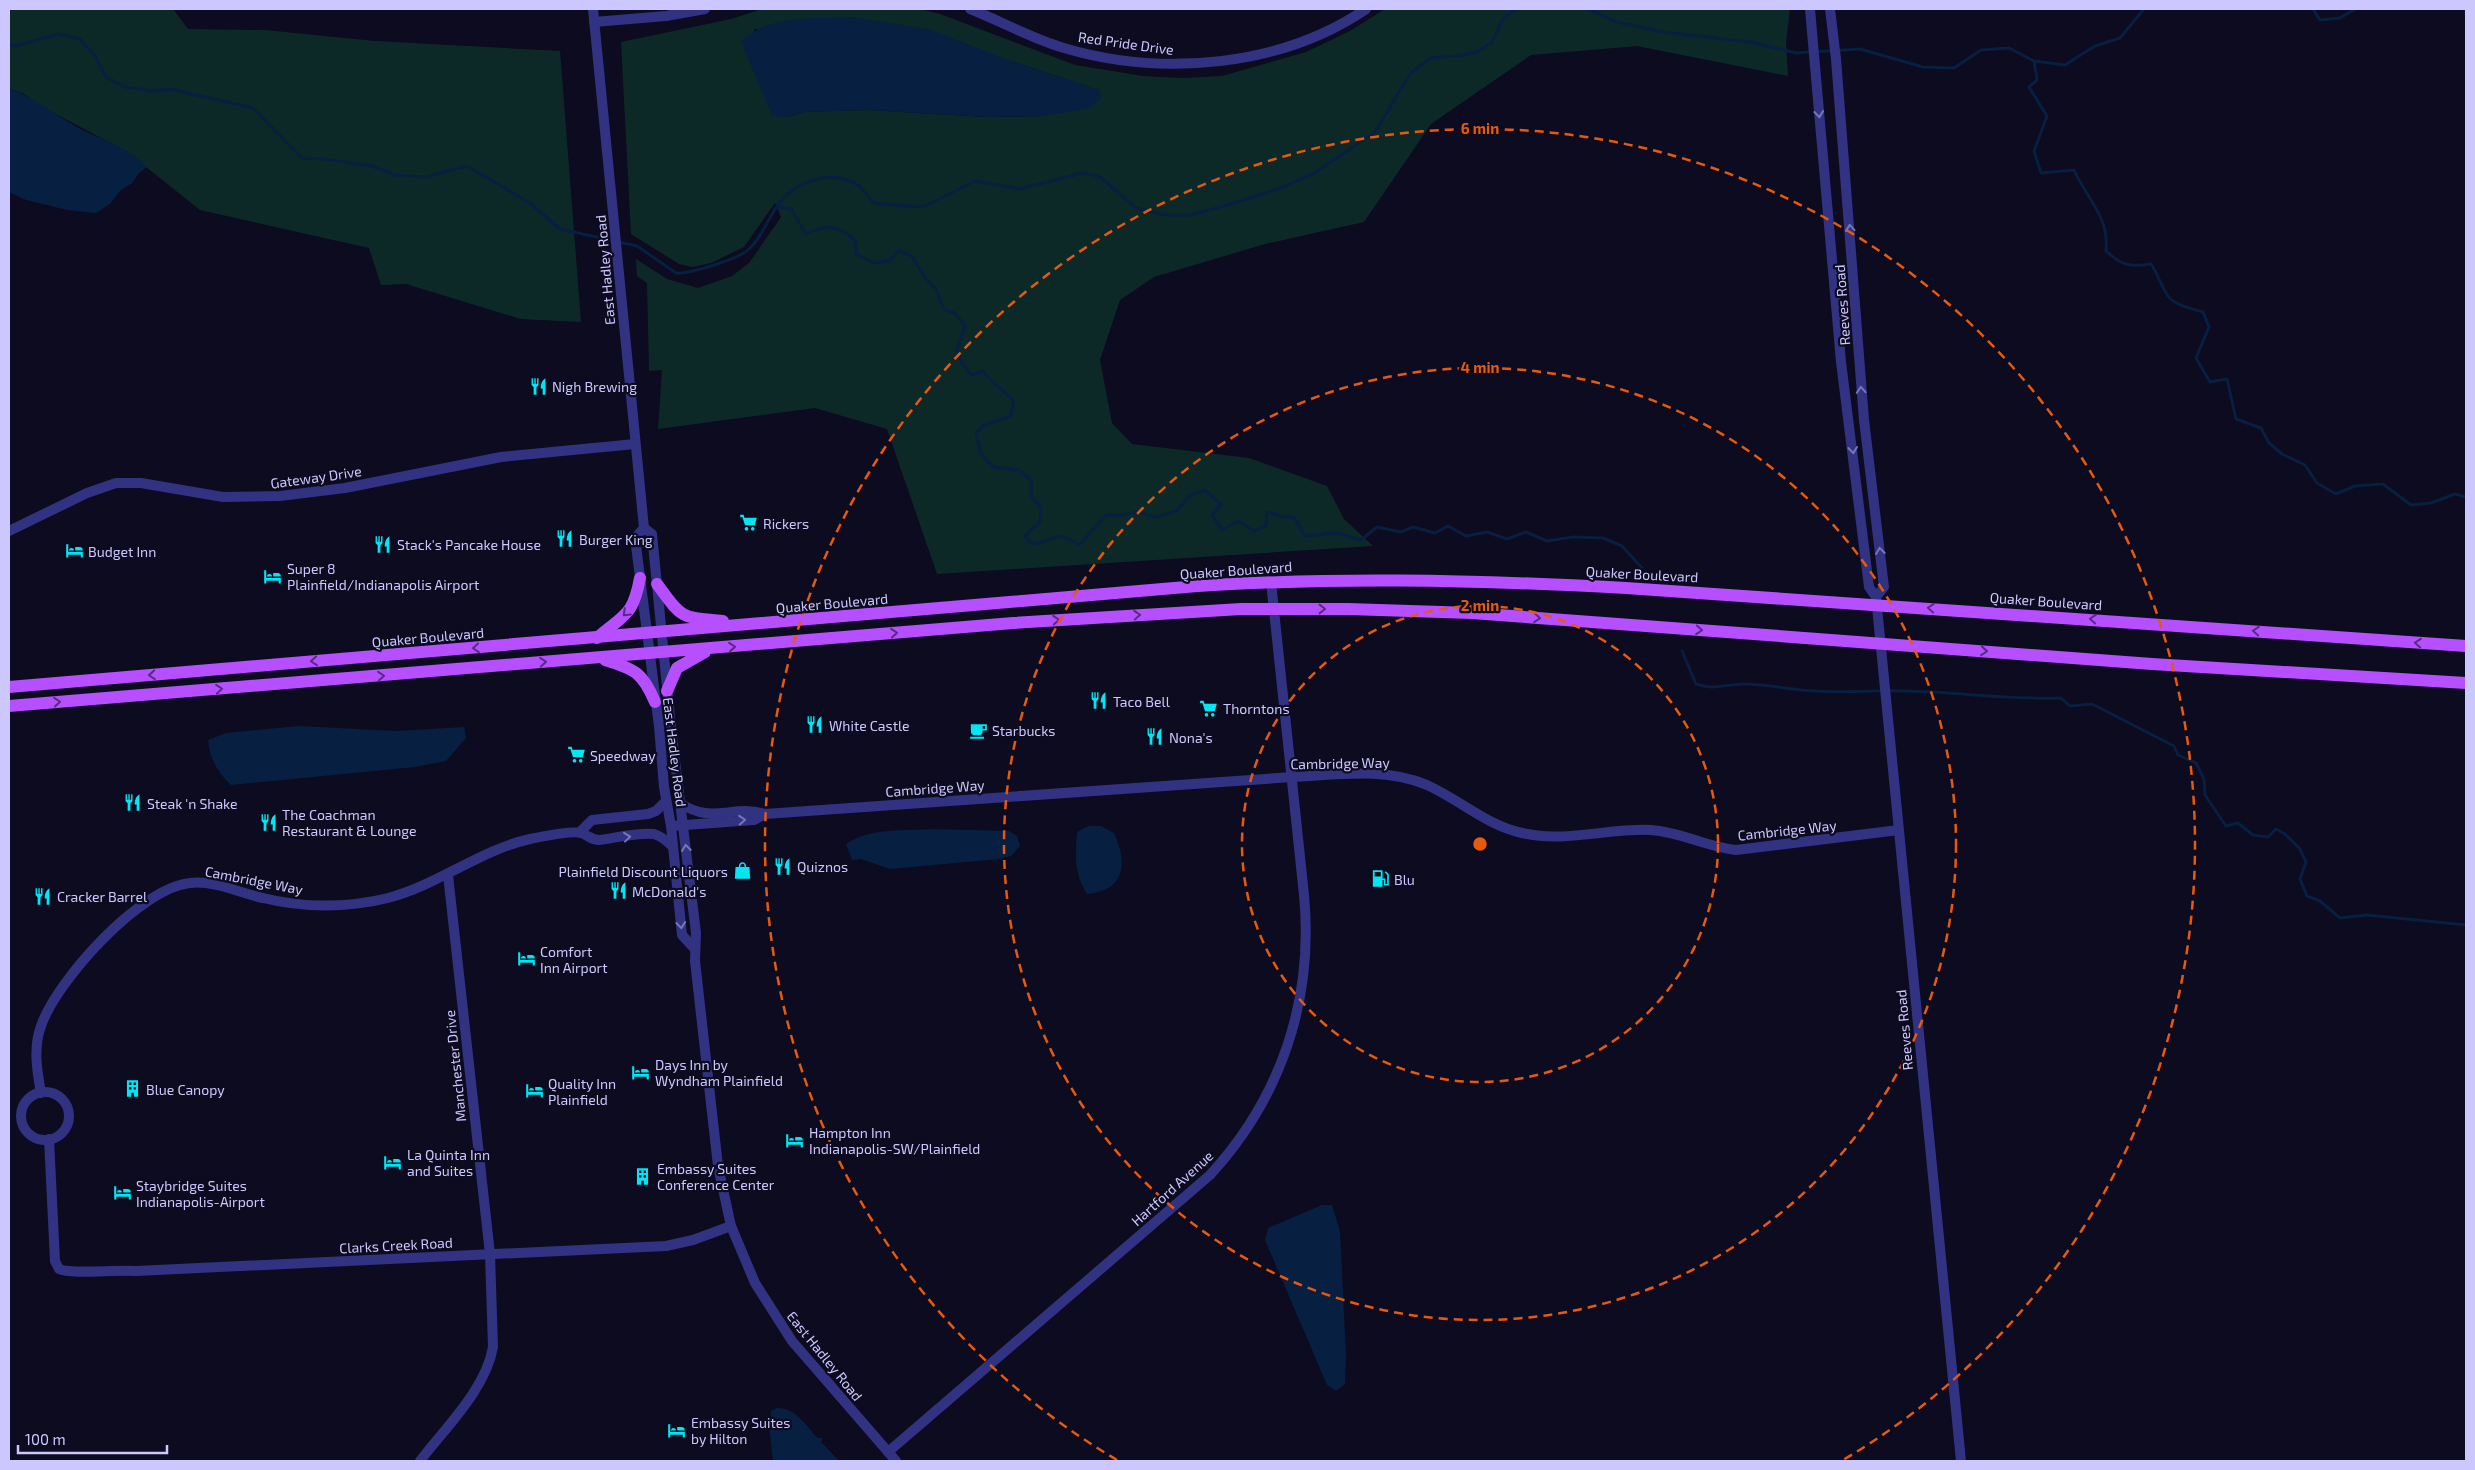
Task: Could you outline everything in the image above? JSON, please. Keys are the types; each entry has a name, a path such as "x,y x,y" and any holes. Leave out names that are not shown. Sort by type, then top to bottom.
{"main road":[{"path":"597,638 629,612 636,600 640,578"},
{"name":"Quaker Boulevard","path":"9,687 1271,582 1367,580 1507,581 1876,600 2466,646"},
{"path":"657,584 675,609 687,618 753,625"},
{"path":"9,706 1116,616 1274,609 1472,613 2152,664 2466,683"},
{"path":"667,691 677,668 712,648"},
{"path":"598,658 622,665 641,675 647,682 655,702"}],"street":[{"name":"East Hadley Road","path":"593,9 644,528 652,534 667,691 696,933 694,948 717,1159 731,1226 755,1283 788,1336 896,1461"},
{"path":"594,22 666,16 705,9"},
{"name":"Red Pride Drive","path":"970,9 1063,48 1107,58 1185,64 1232,59 1298,43 1328,31 1366,9"},
{"name":"Reeves Road","path":"1810,9 1845,400 1869,587 1876,600 1961,1461"},
{"name":"Reeves Road","path":"1830,9 1834,34 1864,420 1884,587 1876,600"},
{"name":"Gateway Drive","path":"9,531 87,493 116,483 141,483 223,497 272,497 337,490 507,456 635,444"},
{"name":"East Hadley Road","path":"644,528 635,538 648,654 666,801 671,826 682,935 694,948"},
{"name":"Hartford Avenue","path":"888,1452 1210,1175 1235,1146 1263,1103 1291,1041 1300,1005 1306,960 1305,900 1271,582"},
{"name":"Cambridge Way","path":"680,803 700,814 752,810 765,814 1292,776 1374,773 1406,777 1434,789 1498,826 1533,835 1649,830 1736,850 1899,830"},
{"name":"Cambridge Way","path":"41,1093 36,1061 38,1040 41,1025 61,987 86,955 129,916 161,892 180,885 198,882 281,902 336,905 387,898 448,875 482,857 528,840 580,832 592,820 648,814 656,811 666,801"},
{"name":"Cambridge Way","path":"671,826 754,820 765,814"},
{"name":"Cambridge Way","path":"580,832 594,840 654,834 673,847"},
{"name":"Manchester Drive","path":"420,1461 482,1380 491,1361 493,1338 490,1254 448,875"},
{"path":"48,1092 61,1098 69,1113 68,1124 64,1131 49,1139 39,1139 32,1135 26,1130 22,1119 26,1102 41,1093 48,1092"},
{"name":"Clarks Creek Road","path":"49,1139 55,1262 59,1269 69,1271 136,1270 666,1246 693,1240 731,1226"}],"green space":[{"path":"9,9 173,9 188,29 265,30 375,41 560,51 581,322 521,319 406,284 381,285 369,248 200,210 126,151 46,109 24,94 9,88"},
{"path":"762,9 919,9 940,14 1075,65 1143,76 1183,78 1222,76 1306,52 1350,31 1385,9 1790,9 1786,42 1788,76 1637,46 1531,55 1431,124 1364,222 1265,244 1154,277 1120,300 1100,360 1112,423 1132,444 1249,458 1327,486 1344,519 1373,546 937,574 887,429 815,408 658,429 662,370 649,371 647,283 637,276 636,259 667,279 698,288 732,276 749,263 781,217 775,203 744,247 711,263 693,267 679,264 631,234 621,42 731,19","holes":["754,29 1014,62 1098,90 1044,116 987,117 868,110 804,112 787,117"]}],"water":[{"path":"852,17 928,29 1014,62 1099,90 1101,98 1090,108 1044,116 987,117 868,110 804,112 787,117 772,116 741,41 753,32 779,22 808,18"},
{"path":"9,88 35,101 77,127 132,154 147,167 139,173 132,183 121,190 110,204 96,213 67,210 26,200 9,192"},
{"path":"299,726 397,731 464,727 466,738 446,761 415,767 231,785 218,770 212,759 208,740 226,733"},
{"path":"1089,826 1101,826 1114,833 1122,865 1116,881 1109,887 1100,892 1087,894 1076,864 1076,849 1077,832"},
{"path":"934,829 1009,831 1017,836 1020,846 1011,856 999,859 890,869 861,859 852,860 846,844 877,832"},
{"path":"1322,1205 1332,1205 1340,1231 1346,1356 1345,1384 1336,1391 1327,1385 1265,1240 1268,1228"},
{"path":"777,1408 789,1411 800,1418 817,1438 823,1438 821,1442 839,1461 773,1461 769,1426 771,1411"}],"waterway":[{"path":"9,45 16,46 58,34 80,39 95,56 106,77 125,87 153,91 170,89 253,108 302,158 324,159 372,166 395,175 426,177 467,166 530,203 560,229 637,246 676,273 683,273 702,269 743,254 758,239 776,208 787,194 817,179 839,178 849,181 859,186 874,203 923,207 975,181 1020,189 1082,173 1099,176 1136,208 1165,215 1191,215 1278,189 1313,174 1375,132 1410,74 1430,58 1459,56 1479,51 1492,42 1503,19 1516,9"},
{"path":"1588,9 1617,22 1664,32 1751,42 1796,53 1860,49 1923,67 1954,68 1981,50 2009,48 2034,61 2065,65 2095,46 2120,38 2144,9"},
{"path":"2313,9 2320,20 2340,18 2355,9"},
{"path":"2034,61 2037,80 2029,87 2047,116 2034,151 2041,173 2074,170 2103,224 2106,236 2106,251 2117,260 2127,264 2151,264 2171,299 2184,306 2203,312 2209,327 2196,358 2210,382 2227,379 2236,419 2261,428 2269,443 2282,454 2305,465 2317,483 2336,494 2355,486 2383,484 2411,505 2431,503 2455,494 2466,497"},
{"path":"777,207 791,209 806,234 820,229 839,229 856,242 856,254 874,263 889,261 898,251 912,256 926,279 936,289 944,310 955,313 965,326 957,350 963,365 971,375 983,371 993,383 1013,400 1011,416 984,425 976,433 981,454 993,467 1019,470 1031,480 1031,497 1041,507 1040,522 1025,536 1032,544 1055,537 1064,537 1079,545 1106,515 1123,515 1138,512 1157,517 1176,511 1190,495 1205,490 1221,504 1212,515 1222,530 1238,521 1254,531 1266,526 1267,512 1283,517 1294,517 1305,536 1336,533 1361,540 1377,527 1401,532 1413,527 1435,533 1448,526 1466,536 1487,532 1507,539 1526,532 1547,541 1573,537 1603,538 1622,546 1642,568"},
{"path":"1682,651 1696,684 1710,687 1748,684 1827,692 1895,691 2023,698 2061,698 2070,706 2092,704 2174,746 2178,755 2196,763 2204,779 2205,795 2226,826 2238,823 2253,835 2268,837 2276,829 2285,834 2300,849 2306,862 2300,879 2307,896 2320,901 2340,918 2367,915 2466,925"}],"place":[{"name":"Nigh Brewing","path":"538,386"},
{"name":"Rickers","path":"749,523"},
{"name":"Burger King","path":"565,539"},
{"name":"Stack's Pancake House","path":"383,544"},
{"name":"Budget Inn","path":"74,551"},
{"name":"Super 8 Plainfield/Indianapolis Airport","path":"273,576"},
{"name":"Taco Bell","path":"1099,701"},
{"name":"Thorntons","path":"1209,708"},
{"name":"White Castle","path":"815,725"},
{"name":"Starbucks","path":"978,730"},
{"name":"Nona's","path":"1155,737"},
{"name":"Speedway","path":"576,755"},
{"name":"Steak 'n Shake","path":"133,803"},
{"name":"The Coachman Restaurant & Lounge","path":"268,822"},
{"name":"Quiznos","path":"783,866"},
{"name":"Plainfield Discount Liquors","path":"742,871"},
{"name":"Blu","path":"1380,879"},
{"name":"McDonald's","path":"618,891"},
{"name":"Cracker Barrel","path":"43,896"},
{"name":"Comfort Inn Airport","path":"526,959"},
{"name":"Days Inn by Wyndham Plainfield","path":"641,1072"},
{"name":"Blue Canopy","path":"132,1089"},
{"name":"Quality Inn Plainfield","path":"534,1091"},
{"name":"Hampton Inn Indianapolis-SW/Plainfield","path":"795,1140"},
{"name":"La Quinta Inn and Suites","path":"393,1162"},
{"name":"Embassy Suites Conference Center","path":"643,1176"},
{"name":"Staybridge Suites Indianapolis-Airport","path":"122,1193"},
{"name":"Embassy Suites by Hilton","path":"677,1430"}]}
